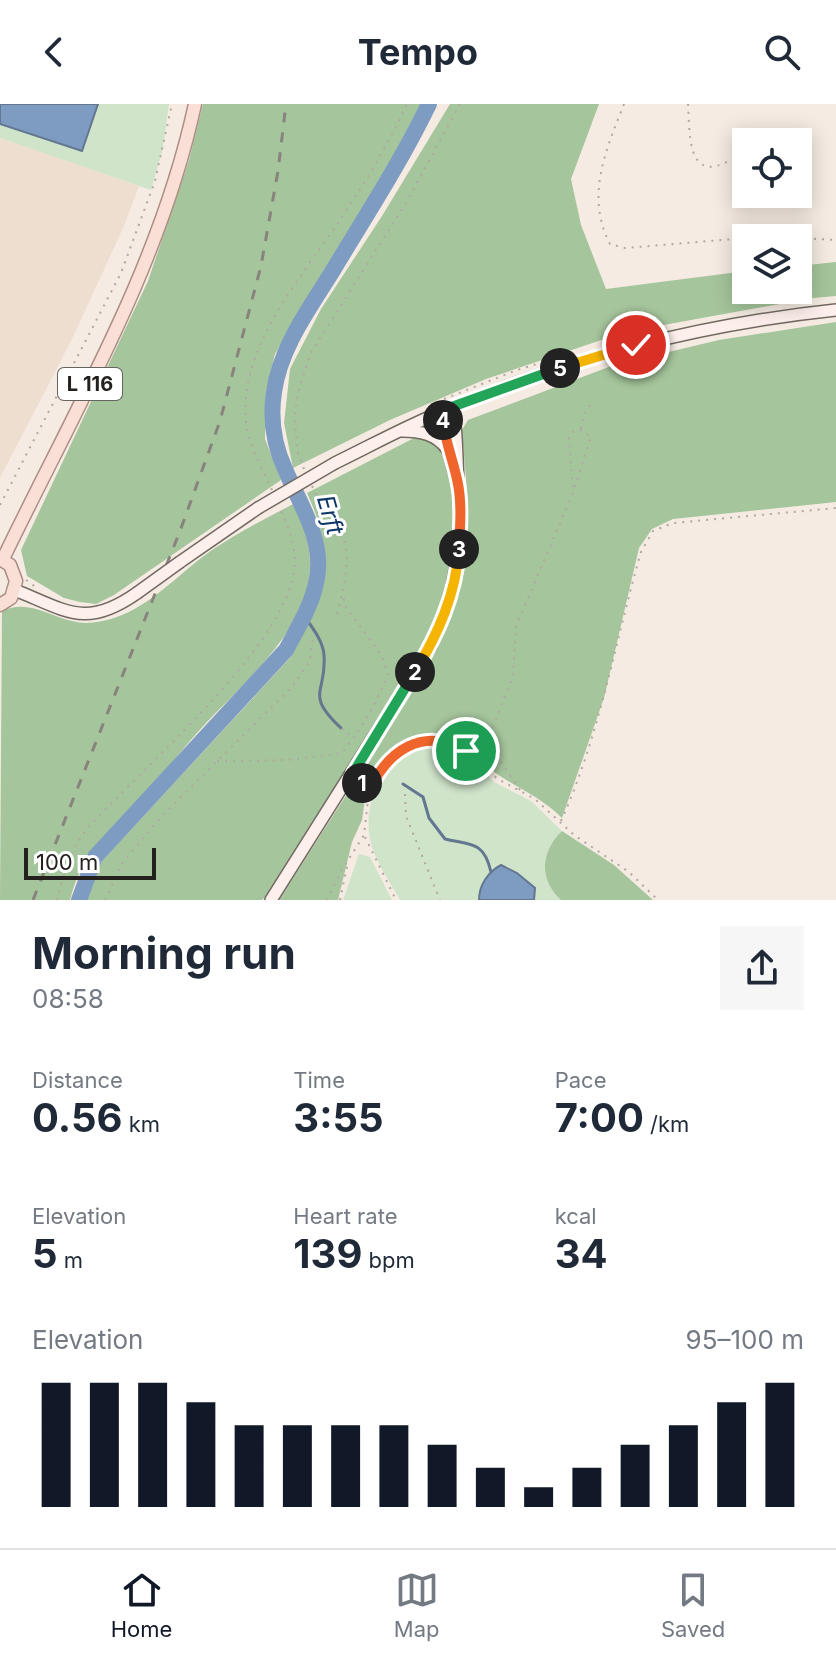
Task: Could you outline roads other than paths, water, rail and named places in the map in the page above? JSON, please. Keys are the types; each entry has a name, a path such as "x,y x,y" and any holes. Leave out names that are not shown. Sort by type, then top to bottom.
{"main road":[{"name":"L 116","path":"1,559 94,375 140,274 175,181 195,104"},
{"path":"15,590 71,611 90,615 111,611 258,508 335,463 446,409 541,374 636,345 748,322 836,310"},
{"path":"446,409 442,421 458,483"},
{"path":"271,900 353,773 431,646 441,624 458,564 461,521 454,416 446,409"},
{"path":"398,432 429,435 442,442 448,452"},
{"path":"0,605 11,598 15,590 14,572 1,559"}],"water":[{"path":"0,104 98,104 82,151 0,124"},
{"path":"501,865 535,888 534,900 479,900 485,880"}],"waterway":[{"name":"Erft","path":"79,900 95,857 286,650 309,606 317,578 317,549 309,521 281,460 276,441 272,412 277,376 297,329 395,168 429,104"},
{"path":"304,616 317,634 323,650 320,700 341,728"},
{"path":"403,784 423,797 429,818 445,839 475,846 485,855 491,872"}],"railway":[{"path":"33,900 180,531 220,421 261,266 286,104"}]}
